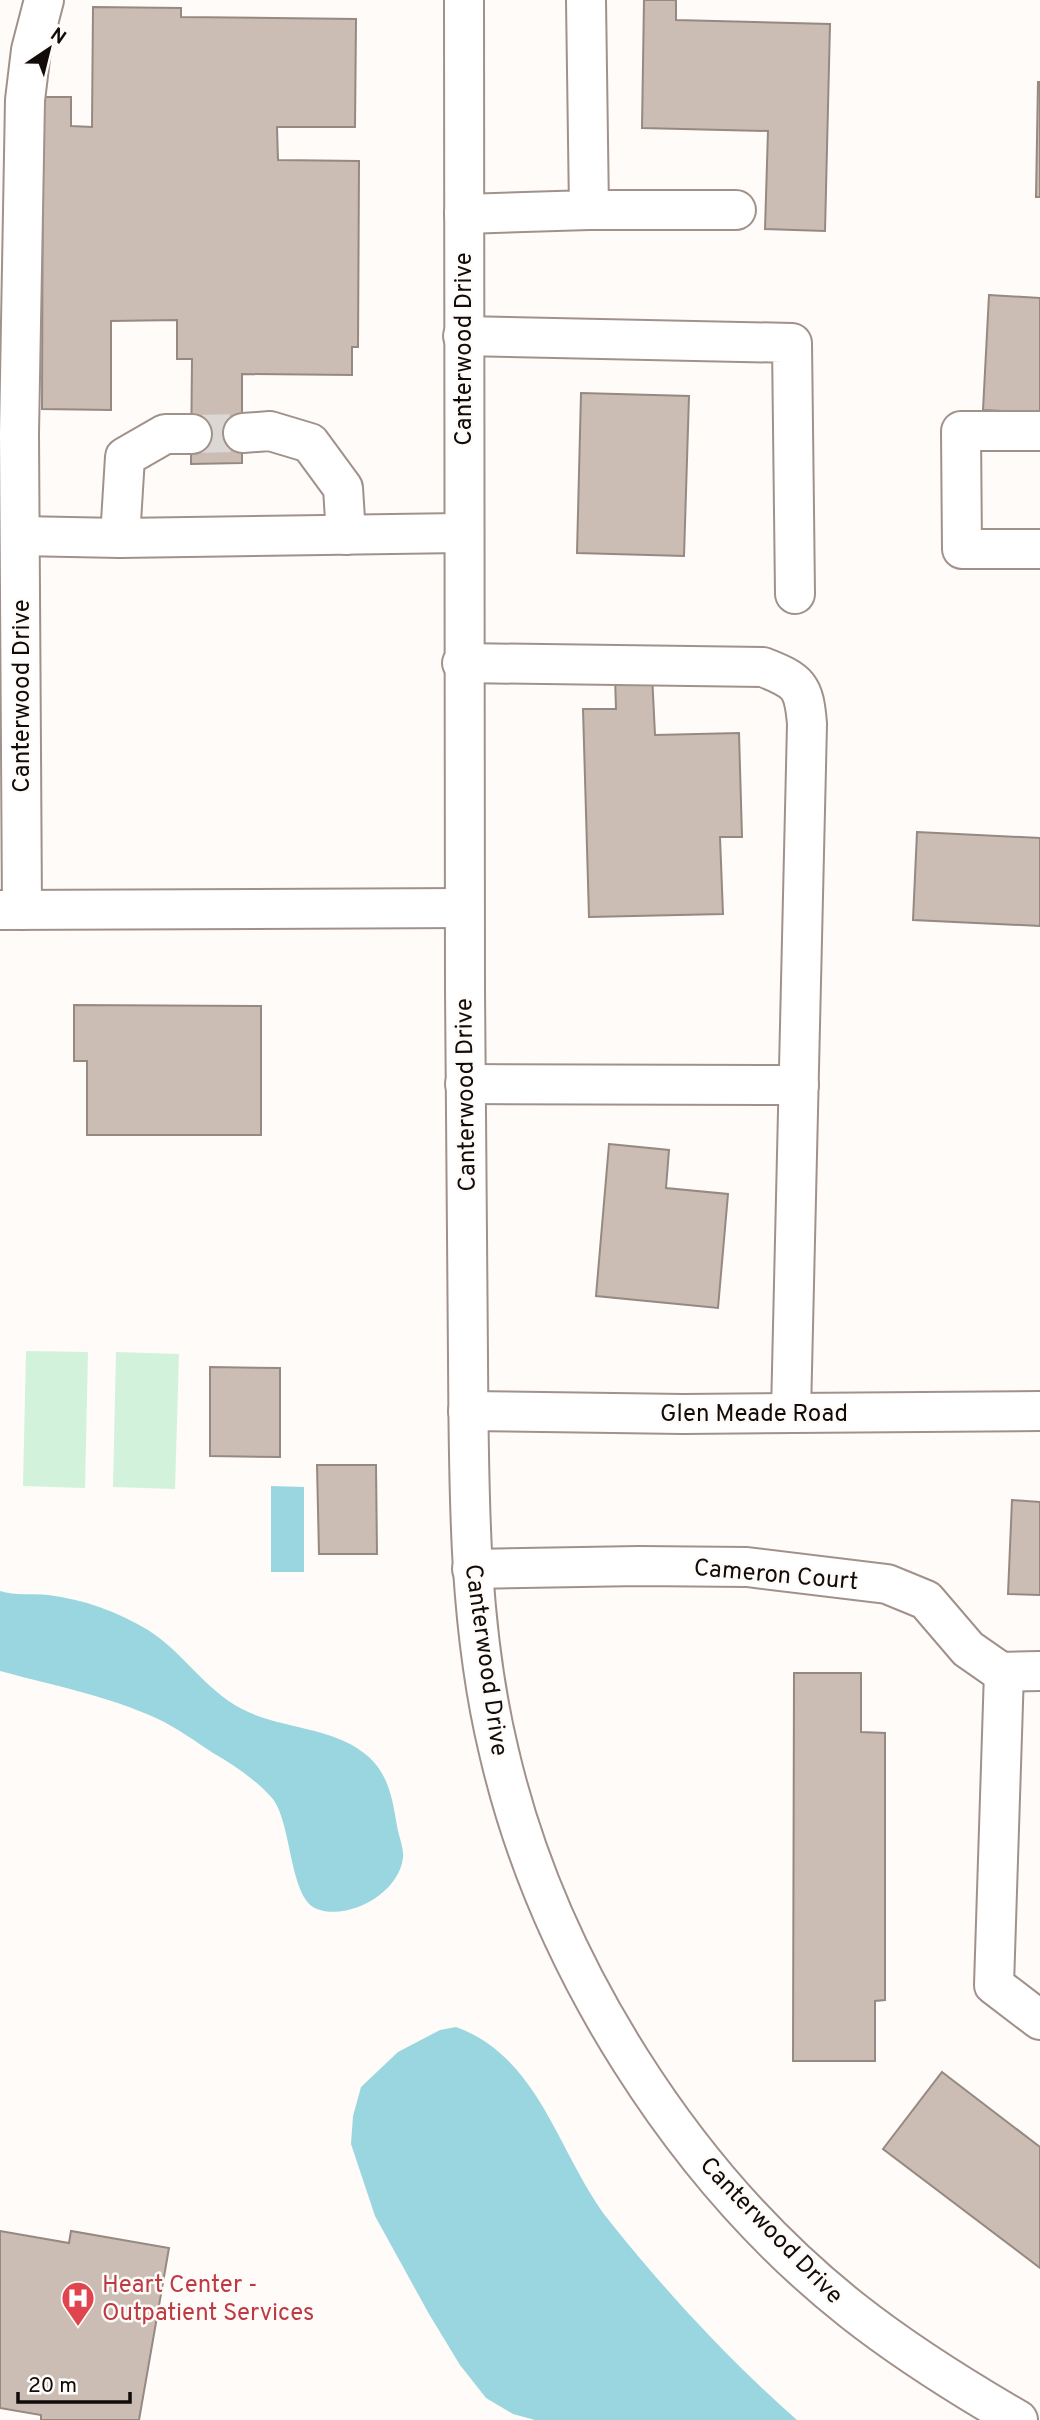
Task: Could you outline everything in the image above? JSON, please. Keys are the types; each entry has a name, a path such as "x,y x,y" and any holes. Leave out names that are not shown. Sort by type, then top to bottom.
{"street":[{"name":"Canterwood Drive","path":"44,0 31,50 25,100 19,434 20,536 11,910 464,908"},
{"name":"Canterwood Drive","path":"464,0 461,533 468,1411 472,1569 484,1672 499,1754 527,1849 573,1961 640,2074 687,2141 740,2203 788,2253 848,2308 915,2358 1018,2420"},
{"path":"586,0 589,210"},
{"path":"464,214 589,210 736,210"},
{"path":"463,335 792,343 795,594"},
{"path":"1040,430 961,431 962,549 1040,549"},
{"path":"243,433 270,432 310,443 343,488 346,535"},
{"path":"120,538 125,457 165,434 192,434"},
{"path":"20,536 120,538 461,533"},
{"path":"462,663 763,667 788,677 805,697 807,724 791,1413"},
{"path":"465,1084 799,1085"},
{"name":"Glen Meade Road","path":"468,1411 1040,1411"},
{"name":"Cameron Court","path":"472,1569 747,1567 887,1584 926,1600 968,1649 1001,1672 1022,1671 994,1985 1040,2020"}],"green space":[{"path":"26,1351 88,1352 85,1488 23,1486"},
{"path":"116,1352 179,1354 175,1489 113,1487"}],"water":[{"path":"271,1486 304,1487 304,1572 271,1572"},
{"path":"0,1591 42,1594 87,1603 137,1623 172,1649 216,1692 242,1709 341,1740 370,1758 387,1783 402,1848 403,1858 392,1882 382,1893 357,1907 330,1912 317,1909 301,1891 279,1809 266,1791 244,1773 172,1726 139,1711 0,1671"},
{"path":"456,2027 485,2042 509,2062 529,2086 611,2223 700,2326 797,2420 535,2420 513,2414 486,2398 460,2365 375,2216 351,2144 353,2116 361,2087 398,2052 440,2030"}],"building":[{"path":"644,0 676,0 676,20 830,24 825,231 765,229 768,131 642,128"},
{"path":"93,7 181,8 181,17 356,19 355,127 277,127 278,160 359,161 358,347 352,347 352,375 242,374 242,463 191,464 192,359 177,359 177,320 111,321 111,410 42,409 43,97 71,97 71,126 92,127"},
{"path":"1038,82 1040,197 1036,197"},
{"path":"989,295 1040,298 1040,413 983,410"},
{"path":"581,393 689,396 684,556 577,553"},
{"path":"652,674 655,735 739,733 742,837 720,837 723,914 589,917 583,709 616,709 615,676"},
{"path":"917,832 1040,838 1040,926 913,920"},
{"path":"74,1005 261,1006 261,1135 87,1135 87,1061 74,1061"},
{"path":"609,1144 669,1150 666,1188 728,1194 718,1308 596,1296"},
{"path":"210,1367 280,1368 280,1457 210,1456"},
{"path":"317,1465 376,1465 377,1554 319,1554"},
{"path":"1012,1500 1040,1502 1040,1595 1008,1594"},
{"path":"794,1673 861,1673 861,1732 885,1733 885,2000 875,2001 875,2061 793,2061"},
{"path":"942,2072 1040,2147 1040,2268 883,2149"},
{"name":"Heart Center - Outpatient Services","path":"0,2231 69,2243 71,2231 169,2248 139,2420 41,2420 41,2415 0,2408"}],"tunnel":[{"path":"192,434 243,433"}],"place":[{"name":"Heart Center - Outpatient Services","path":"78,2328"}]}
